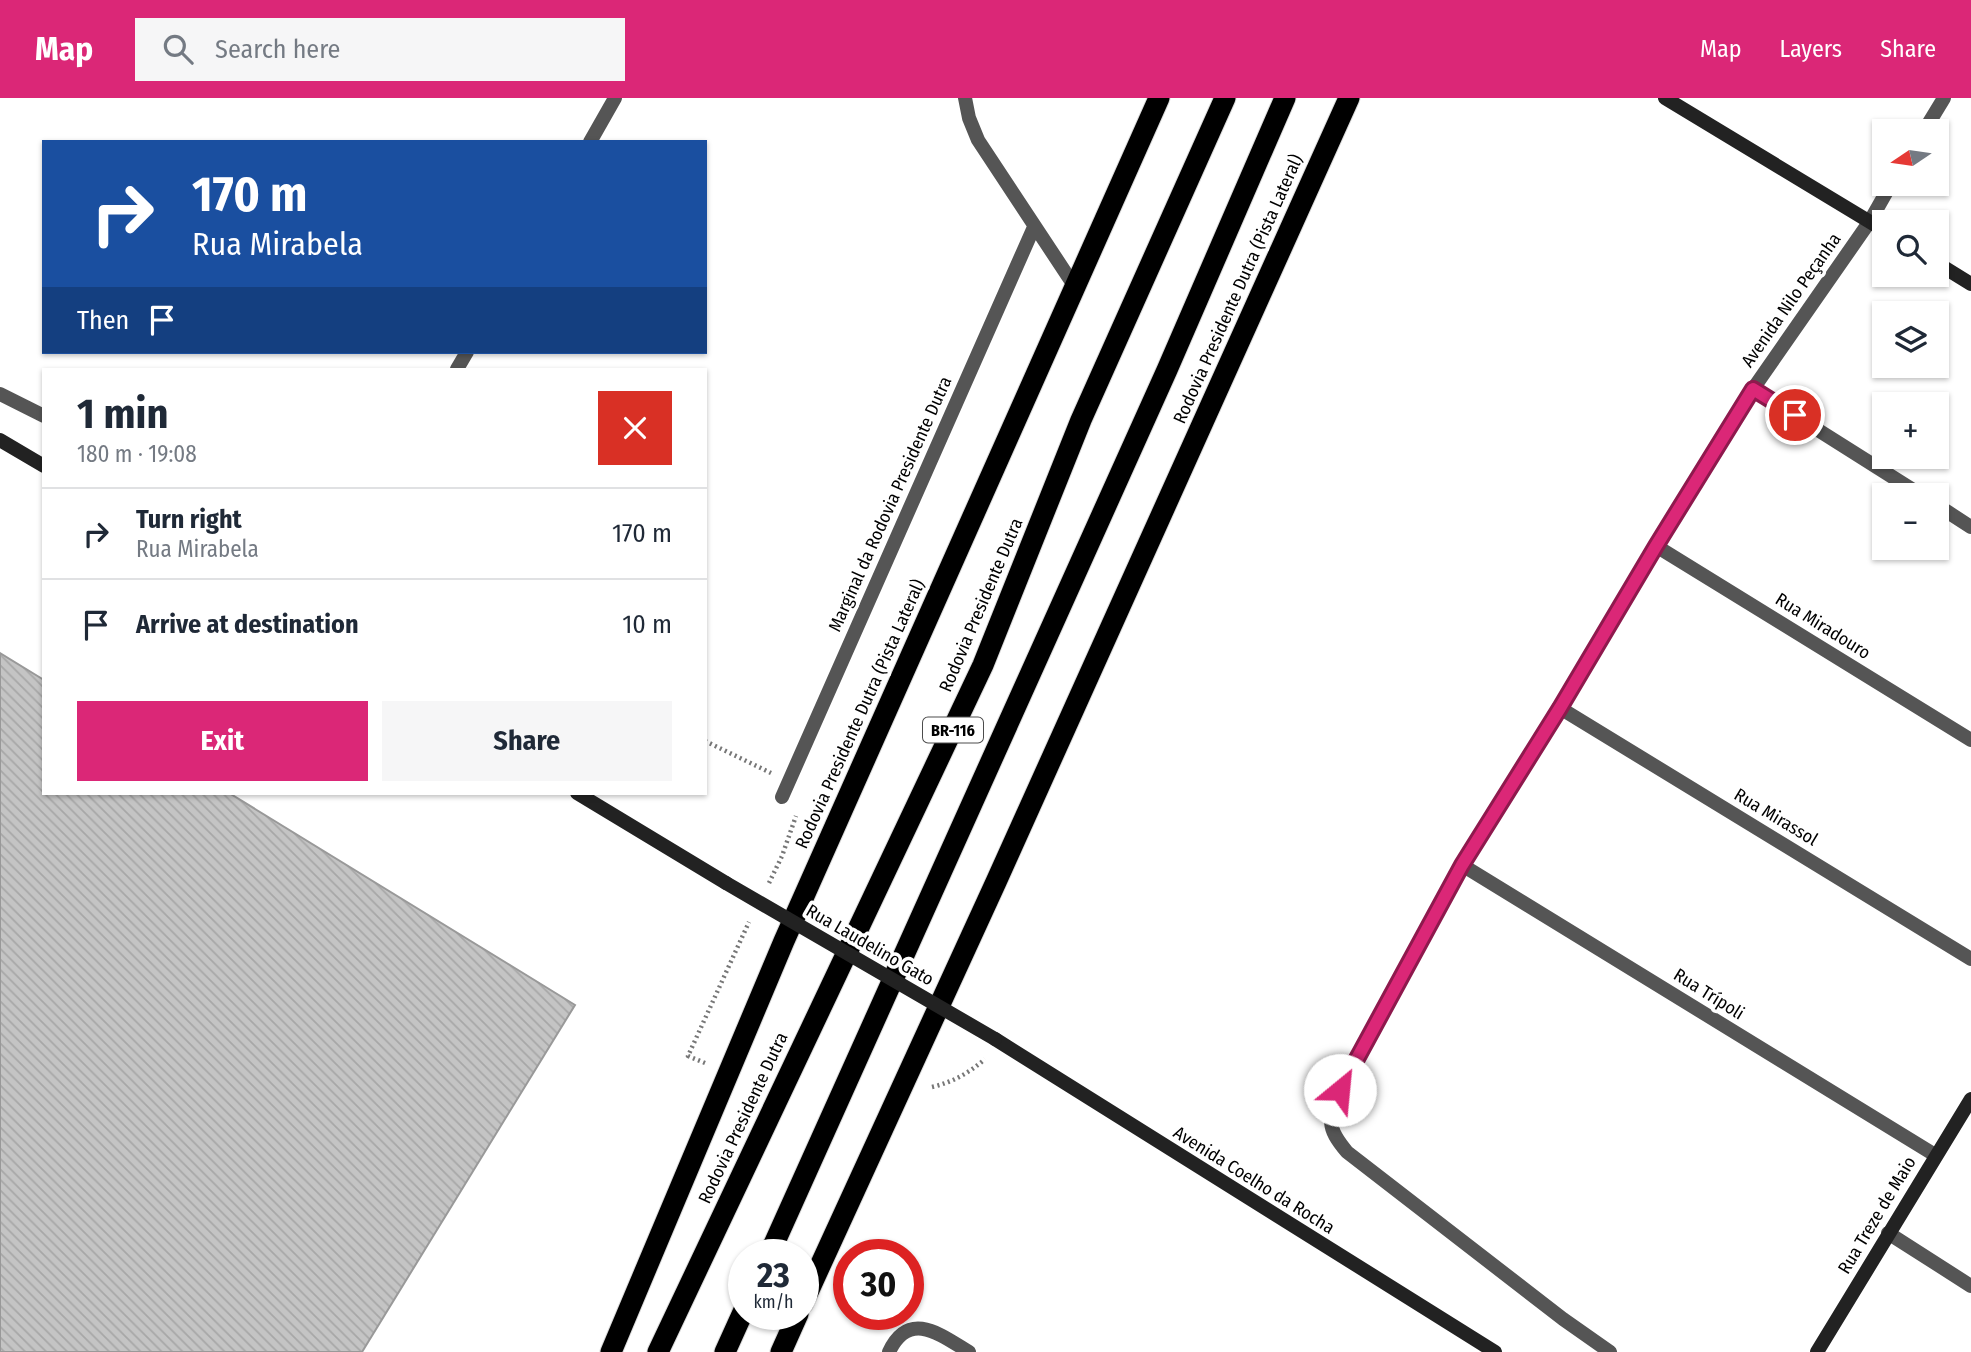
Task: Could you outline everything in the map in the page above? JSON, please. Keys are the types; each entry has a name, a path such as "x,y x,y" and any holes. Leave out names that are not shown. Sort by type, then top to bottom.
{"highway":[{"name":"Rodovia Presidente Dutra (Pista Lateral)","path":"611,1352 784,941 1159,98"},
{"name":"Rodovia Presidente Dutra","path":"659,1352 984,665 1081,420 1225,98"},
{"name":"BR-116","path":"776,1239 1167,370 1285,98"},
{"name":"Rodovia Presidente Dutra (Pista Lateral)","path":"819,1268 1349,98"},
{"path":"725,1352 735,1330"},
{"path":"781,1352 791,1330"}],"main road":[{"path":"1665,98 1870,221"},
{"path":"1949,270 1971,284"},
{"path":"0,440 42,465"},
{"name":"Rua Laudelino Gato","path":"580,795 999,1042"},
{"name":"Avenida Coelho da Rocha","path":"999,1042 1495,1352"},
{"name":"Rua Treze de Maio","path":"1818,1352 1971,1099"}],"street":[{"path":"591,140 615,98"},
{"path":"965,98 978,140 1075,287"},
{"path":"1931,119 1944,98"},
{"name":"Avenida Nilo Peçanha","path":"1610,1352 1563,1319 1347,1152 1333,1135 1331,1113 1340,1090 1462,865 1753,389 1870,221 1884,196"},
{"name":"Marginal da Rodovia Presidente Dutra","path":"782,797 1034,227"},
{"path":"1753,389 1902,483"},
{"path":"0,394 42,415"},
{"path":"1949,513 1971,527"},
{"name":"Rua Miradouro","path":"1656,546 1971,740"},
{"name":"Rua Mirassol","path":"1560,708 1971,959"},
{"name":"Rua Trípoli","path":"1462,865 1935,1155"},
{"path":"1888,1233 1971,1286"},
{"path":"889,1352 903,1333 913,1329 927,1329 938,1333 969,1352"}],"path":[{"path":"707,742 788,781"},
{"path":"766,887 782,856 799,806 782,797"},
{"path":"729,1073 688,1056 749,922"},
{"path":"904,1084 931,1088 949,1083 972,1070 999,1042"}],"building":[{"path":"0,653 42,679 42,795 232,795 575,1005 362,1352 0,1352"}],"route":[{"path":"1340,1090 1462,865 1753,389 1795,415"}]}
